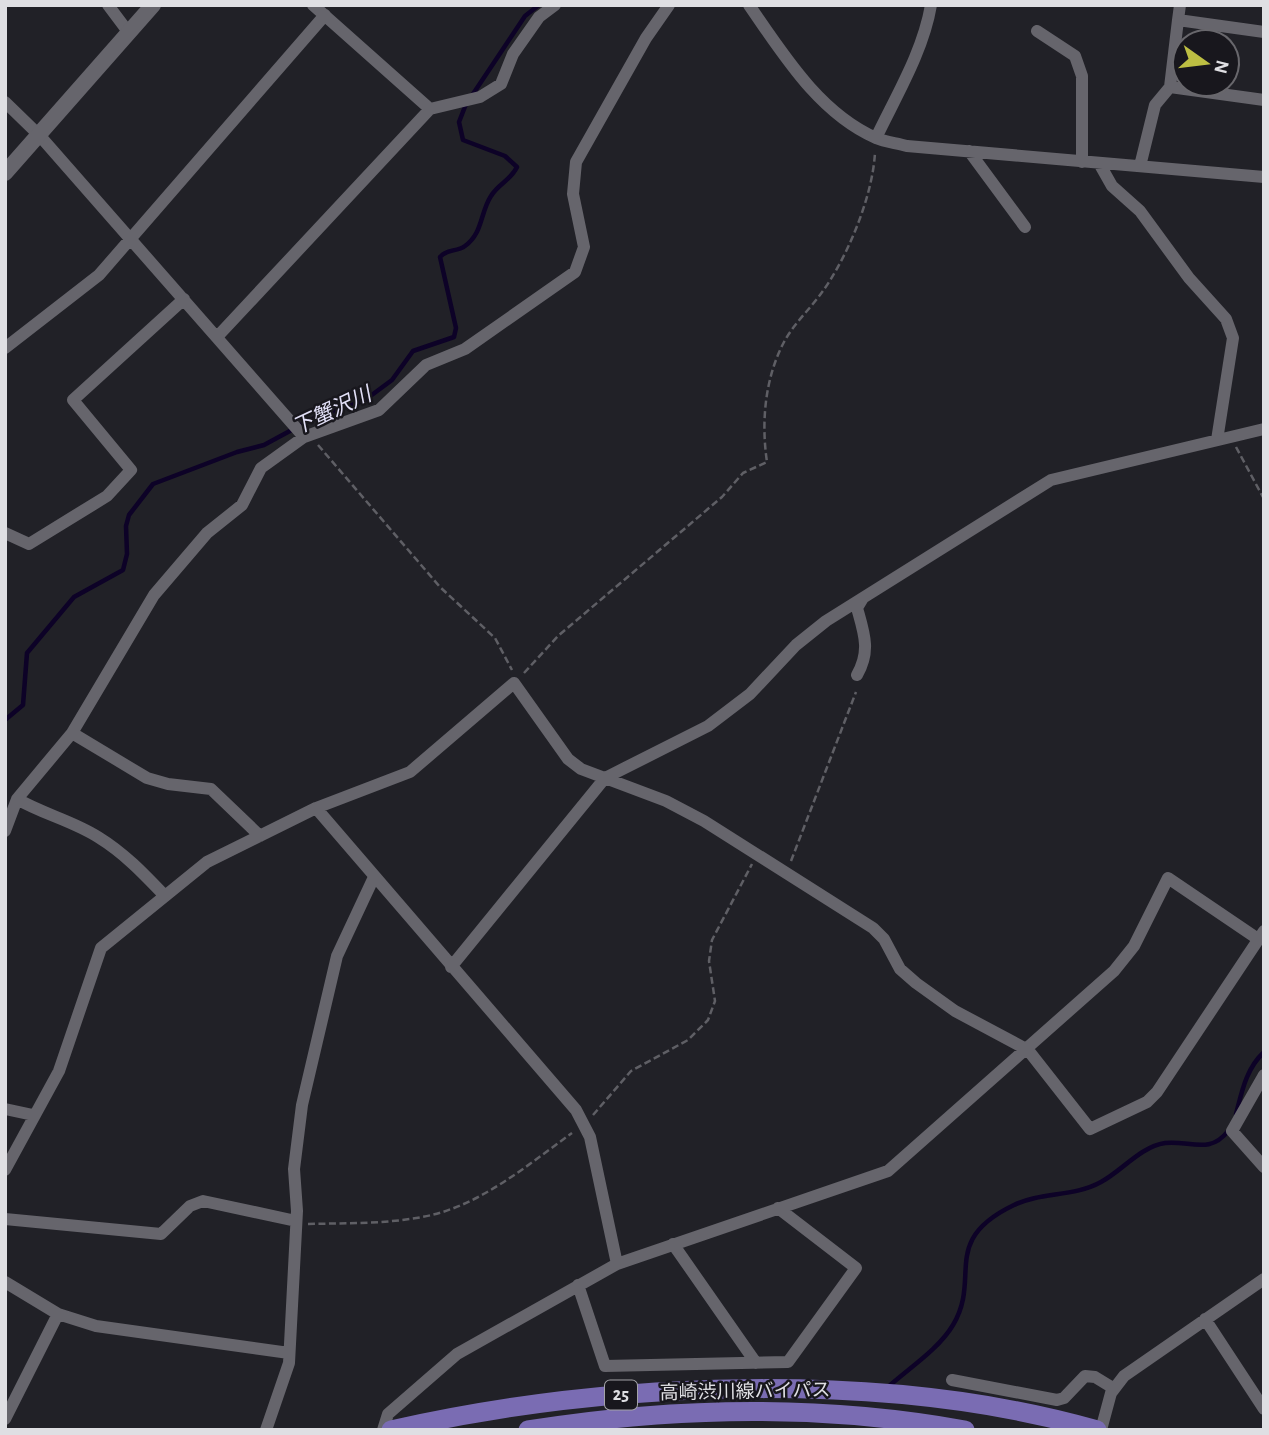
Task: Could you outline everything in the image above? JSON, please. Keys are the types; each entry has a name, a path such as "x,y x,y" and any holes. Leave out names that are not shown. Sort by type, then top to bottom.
{"main road":[{"name":"高崎渋川線バイパス","path":"391,1430 447,1417 611,1395 854,1391 1005,1408 1099,1430"},
{"name":"高崎渋川線バイパス","path":"528,1430 614,1418 698,1412 838,1415 926,1423 965,1430"}],"street":[{"path":"108,5 129,33"},
{"path":"5,173 153,5"},
{"path":"313,5 430,109"},
{"path":"217,337 430,109 480,97 501,84 513,54 540,17 555,5"},
{"path":"5,831 18,799 72,733 154,595 206,533 242,505 261,468 307,436 379,410 426,365 465,349 575,272 584,247 573,194 576,162 646,38 669,5"},
{"path":"749,5 794,71 839,115 876,138 907,146 1264,177"},
{"path":"876,138 928,23 931,5"},
{"path":"1140,166 1155,105 1170,87 1180,5"},
{"path":"8,340 99,275 325,15"},
{"path":"1178,20 1264,32"},
{"path":"1037,31 1075,56 1082,76 1082,162"},
{"path":"1170,87 1264,100"},
{"path":"5,102 40,136 307,436"},
{"path":"969,151 1025,227"},
{"path":"1099,163 1112,186 1140,211 1189,278 1226,319 1233,338 1217,440"},
{"path":"5,533 29,544 107,496 131,470 73,400 184,299"},
{"path":"451,967 606,778 708,726 750,694 811,632 1051,480 1264,429"},
{"path":"857,675 865,661 867,646 857,608 863,598"},
{"path":"5,1170 63,1060 101,948 207,862 316,808 410,772 514,683 568,759 606,778 666,801 873,928 884,939 900,969 916,983 955,1010 1028,1050 1090,1129 1147,1102 1157,1092 1261,935 1168,878 1135,946 1114,971 1028,1050 888,1171 617,1264 457,1354 388,1414 383,1430"},
{"path":"72,733 147,778 168,784 211,789 260,836"},
{"path":"18,799 42,813 95,835 133,861 164,895"},
{"path":"316,808 585,1124 617,1264"},
{"path":"266,1430 289,1353 296,1221 294,1169 302,1105 328,982 337,956 374,877"},
{"path":"1264,1075 1232,1131 1264,1167"},
{"path":"5,1109 33,1115"},
{"path":"5,1219 161,1234 190,1206 203,1201 296,1221"},
{"path":"578,1285 604,1366 788,1362 856,1268 778,1208"},
{"path":"673,1244 757,1363"},
{"path":"1099,1430 1113,1388 1124,1376 1264,1279"},
{"path":"5,1282 58,1314 96,1326 289,1353"},
{"path":"5,1419 58,1314"},
{"path":"1205,1319 1264,1409"},
{"path":"952,1380 1057,1400 1064,1398 1086,1376 1095,1377 1113,1388"}],"path":[{"path":"514,683 558,636 722,497 743,473 767,462 763,435 768,389 779,354 842,258 874,178 876,138"},
{"path":"307,436 440,587 495,638 506,655 514,683"},
{"path":"1231,438 1264,499"},
{"path":"786,874 856,692"}],"waterway":[{"name":"下蟹沢川","path":"471,97 525,16 539,5"},
{"name":"下蟹沢川","path":"5,720 23,705 27,653 74,597 123,570 127,554 126,526 129,515 153,484 237,452 264,445 312,419 365,400 392,380 413,351 454,337 456,328 440,257 471,241 491,196 517,167 505,156 463,140 459,122 466,104"},
{"path":"1236,1114 1249,1073 1264,1052"},
{"path":"887,1388 931,1351 953,1325 961,1308 969,1246 977,1232 991,1219 1024,1201 1091,1187 1156,1145 1206,1145 1214,1143 1228,1131"}]}
